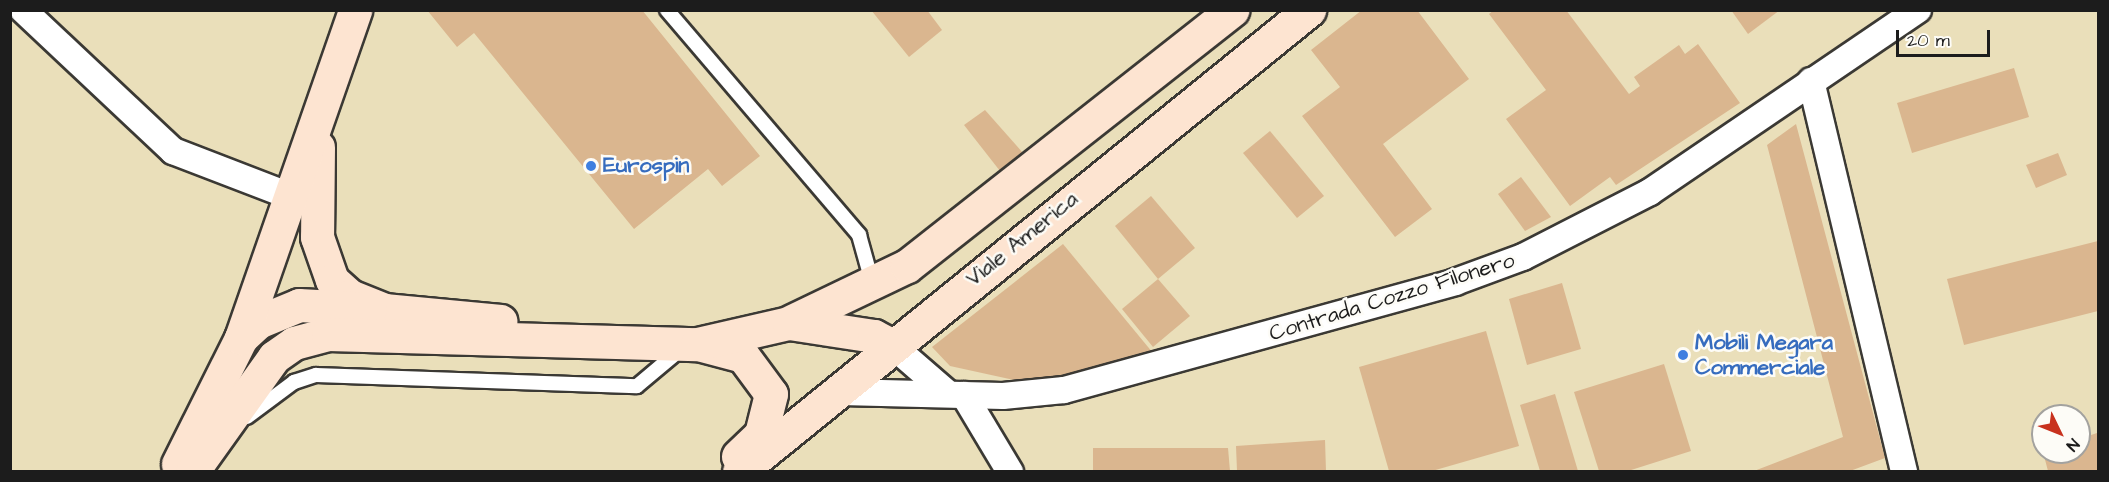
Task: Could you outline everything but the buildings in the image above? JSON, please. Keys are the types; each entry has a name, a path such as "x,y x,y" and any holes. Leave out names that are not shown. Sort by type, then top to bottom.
{"main road":[{"path":"174,471 241,338 354,10"},
{"path":"692,344 789,323 907,266 1232,10"},
{"name":"Viale America","path":"739,471 841,392 893,346 1309,10"},
{"path":"320,112 316,204 322,261 350,296 384,310"},
{"path":"241,338 258,322 299,305 384,310 515,323 556,338"},
{"path":"789,323 874,336 893,346"},
{"path":"199,462 268,365 294,343 328,334 452,340 556,338 692,344 743,356 771,394 761,434 722,471"}],"street":[{"path":"22,10 173,151 290,196"},
{"name":"Contrada Cozzo Filonero","path":"841,392 1054,391 1120,378 1523,257 1650,192 1918,10"},
{"path":"1811,81 1904,471"},
{"path":"893,346 955,393 1010,471"}],"lane":[{"path":"667,10 859,235 873,284"},
{"path":"199,462 269,397 316,375 637,386 692,344"}],"place":[{"name":"Eurospin","path":"591,166"},
{"name":"Mobili Megara Commerciale","path":"1683,355"}]}
